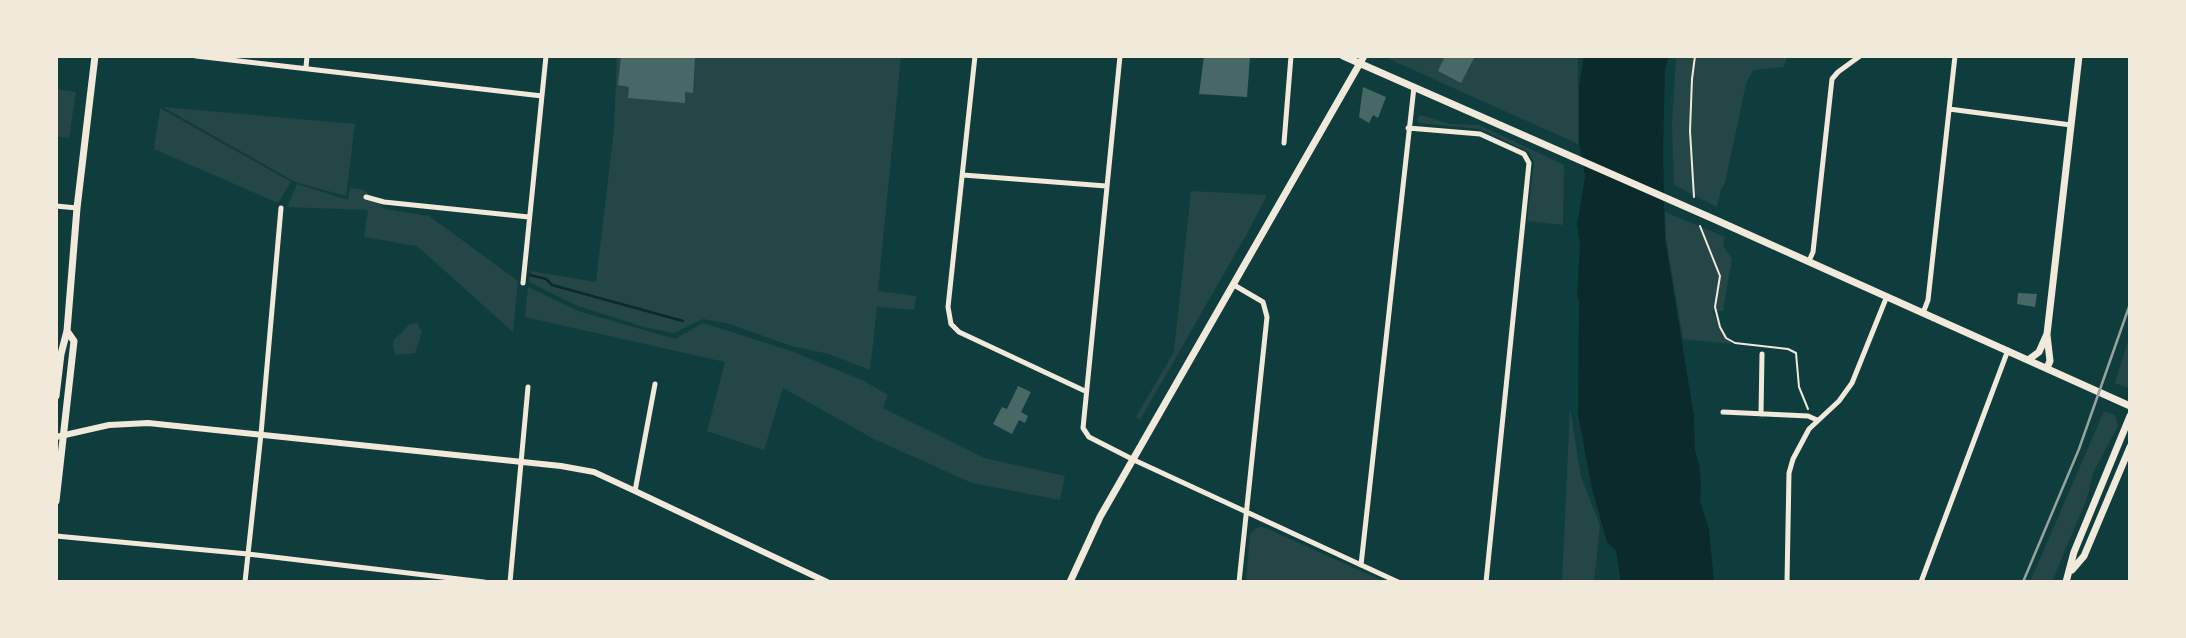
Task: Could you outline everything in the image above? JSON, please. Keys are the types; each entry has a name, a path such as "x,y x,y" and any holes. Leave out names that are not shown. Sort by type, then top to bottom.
{"main road":[{"path":"56,396 67,331 77,208 95,56"},
{"path":"1343,56 1362,60 1414,87 1716,219 2130,406"},
{"path":"2046,368 2050,361 2047,334 2079,56"},
{"path":"1070,582 1100,517 1362,60"},
{"path":"56,501 60,436 74,341 67,331"},
{"path":"2028,360 2039,352 2047,334"},
{"path":"2066,582 2074,552 2130,416"},
{"path":"2069,573 2084,556 2130,447"}],"street":[{"path":"196,56 542,96"},
{"path":"306,67 307,56"},
{"path":"523,284 546,56"},
{"path":"975,56 948,307 951,324 959,332 1086,391"},
{"path":"1120,56 1083,428 1089,437 1133,460 1398,582"},
{"path":"1284,143 1291,56"},
{"path":"1809,261 1813,252 1832,79 1860,56"},
{"path":"1923,313 1928,300 1955,56"},
{"path":"1361,565 1414,87"},
{"path":"1949,109 2071,125"},
{"path":"1408,128 1480,134 1524,154 1530,163 1486,582"},
{"path":"963,175 1106,186"},
{"path":"366,197 384,202 528,217"},
{"path":"56,206 77,208"},
{"path":"245,582 281,208"},
{"path":"1234,285 1263,302 1267,317 1239,582"},
{"path":"1787,582 1791,464 1802,440 1817,420 1839,401 1856,377 1887,296"},
{"path":"1921,582 2008,351"},
{"path":"1761,414 1762,354"},
{"path":"635,491 655,384"},
{"path":"510,582 528,387"},
{"path":"1723,412 1808,416 1817,420"},
{"path":"60,436 108,425 148,423 561,466 594,472 824,581"},
{"path":"56,536 248,554 484,582"}],"path":[{"path":"1694,197 1690,131 1695,56"},
{"path":"1700,226 1720,276 1715,307 1726,338 1739,344 1788,349 1796,354 1799,387 1809,410"}],"shaded area":[{"path":"617,56 901,56 878,291 916,296 914,310 877,307 870,370 829,354 791,346 730,324 703,319 674,333 644,327 578,306 529,282 531,271 596,282 614,129"},
{"path":"1390,56 1578,56 1578,144 1389,59"},
{"path":"1584,56 1669,56 1665,70 1663,154 1665,239 1694,416 1695,450 1701,483 1700,501 1709,529 1714,582 1621,582 1616,551 1607,542 1592,488 1578,415 1577,295 1580,244 1577,225 1585,177 1579,143 1579,87"},
{"path":"1676,56 1788,56 1783,67 1753,70 1746,84 1725,183 1717,207 1674,185 1672,125"},
{"path":"56,89 76,92 69,138 56,136"},
{"path":"163,107 355,124 346,196 295,182"},
{"path":"160,108 291,182 278,203 154,149"},
{"path":"1420,115 1450,124 1479,125 1564,165 1563,225 1527,221 1534,162 1529,152 1480,129 1419,123 1417,119"},
{"path":"297,184 348,200 350,188 364,190 385,209 429,216 518,281 513,332 417,246 364,237 368,210 287,207"},
{"path":"1191,191 1267,195 1140,420 1136,417 1174,352"},
{"path":"1665,212 1725,237 1723,246 1732,259 1723,311 1712,311 1731,344 1683,339 1666,238"},
{"path":"528,287 578,311 675,339 703,323 791,351 864,381 888,395 883,408 984,458 1065,476 1060,500 972,483 874,439 783,388 764,450 707,431 725,362 525,317"},
{"path":"417,323 422,332 415,353 396,355 394,340 410,324"},
{"path":"2130,334 2130,383 2128,388 2115,383"},
{"path":"1570,408 1581,477 1600,525 1594,582 1562,582"},
{"path":"2104,411 2115,415 2118,426 2093,473 2087,498 2052,582 2030,582"},
{"path":"1261,527 1385,582 1246,582 1250,534"}],"building":[{"path":"621,56 695,56 693,93 685,92 685,103 628,98 629,87 618,85"},
{"path":"1204,56 1250,57 1247,97 1199,94"},
{"path":"1445,56 1475,56 1461,83 1438,71"},
{"path":"1363,87 1386,97 1378,118 1373,115 1369,123 1359,117"},
{"path":"2018,293 2037,294 2035,307 2017,304"},
{"path":"1018,386 1031,392 1021,412 1028,416 1025,423 1019,420 1012,434 993,424 1002,407 1007,409"}],"waterway":[{"path":"530,275 546,279 552,285 683,321"}],"railway":[{"path":"2023,582 2079,449 2130,304"}]}
